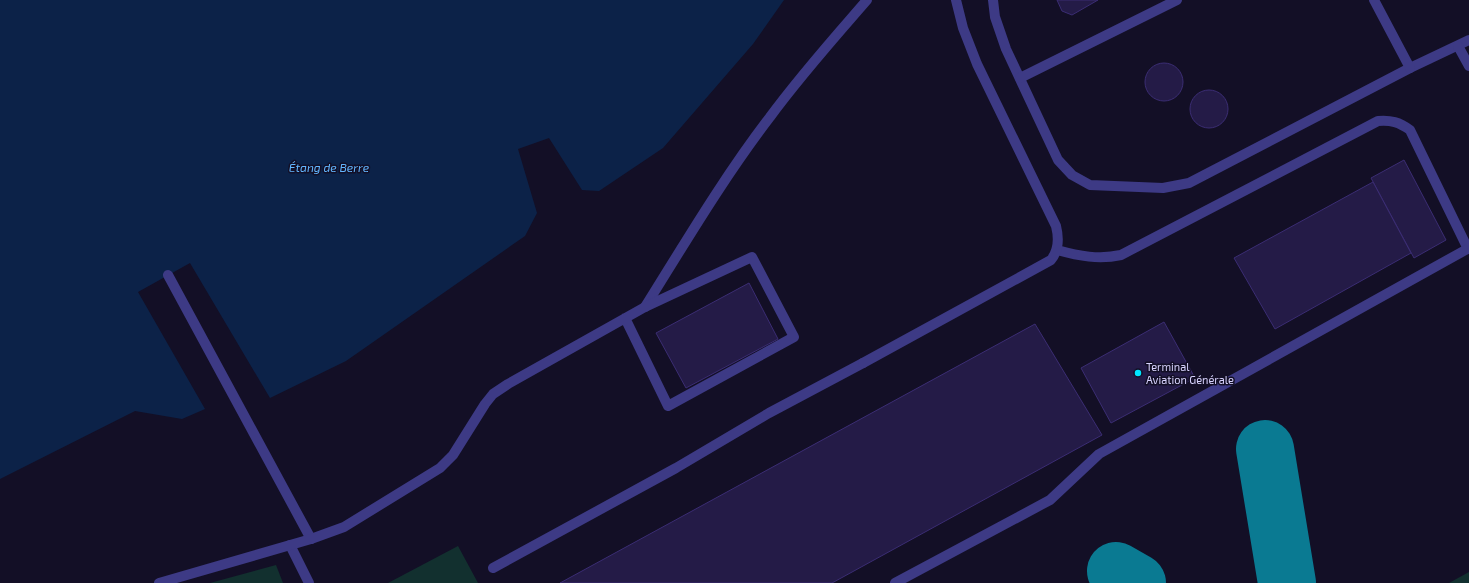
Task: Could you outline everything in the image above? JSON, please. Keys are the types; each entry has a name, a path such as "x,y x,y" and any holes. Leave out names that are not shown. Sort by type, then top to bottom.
{"street":[{"path":"645,307 726,178 769,117 867,0"},
{"path":"493,568 676,468 769,413 1051,260 1057,250 1058,242 1056,226 977,64 963,28 956,0"},
{"path":"993,0 995,17 1006,49 1058,160 1072,175 1090,185 1163,188 1189,183 1410,68 1469,40"},
{"path":"1020,78 1177,0"},
{"path":"1374,0 1410,68"},
{"path":"1458,46 1469,66"},
{"path":"895,583 1050,500 1099,454 1468,248 1410,130 1400,123 1388,120 1378,121 1121,255 1107,258 1089,257 1057,250"},
{"path":"159,583 312,539 344,527 440,468 453,455 485,404 493,394 508,384 624,318 645,307 752,257 794,337 668,406 624,318"},
{"path":"168,275 312,539"},
{"path":"290,545 309,583"}],"green space":[{"path":"458,546 478,583 388,583"},
{"path":"276,565 283,583 210,583"},
{"path":"1469,572 1469,583 1449,583"}],"water":[{"name":"Étang de Berre","path":"0,0 784,0 753,44 663,148 599,191 582,190 549,138 518,149 537,213 525,236 346,361 270,398 190,263 138,292 205,409 182,419 135,411 0,479"}],"building":[{"path":"1057,0 1098,0 1072,15 1062,11"},
{"path":"1164,63 1174,66 1180,72 1183,82 1180,92 1174,98 1164,101 1154,98 1148,92 1145,82 1148,72 1154,66"},
{"path":"1205,90 1213,90 1223,95 1227,102 1227,116 1223,123 1213,128 1205,128 1195,123 1193,120 1190,113 1190,105 1195,95 1198,93"},
{"path":"1404,160 1446,240 1414,258 1371,178"},
{"path":"1373,182 1411,253 1275,329 1234,258"},
{"path":"749,283 778,339 686,388 656,333"},
{"name":"Terminal Aviation Générale","path":"1164,322 1195,378 1111,423 1081,368"},
{"path":"1035,324 1102,435 832,583 560,583"}],"taxiway":[{"path":"1265,449 1287,583"},
{"path":"1116,571 1137,583"}],"place":[{"name":"Terminal Aviation Générale","path":"1138,373"}]}
